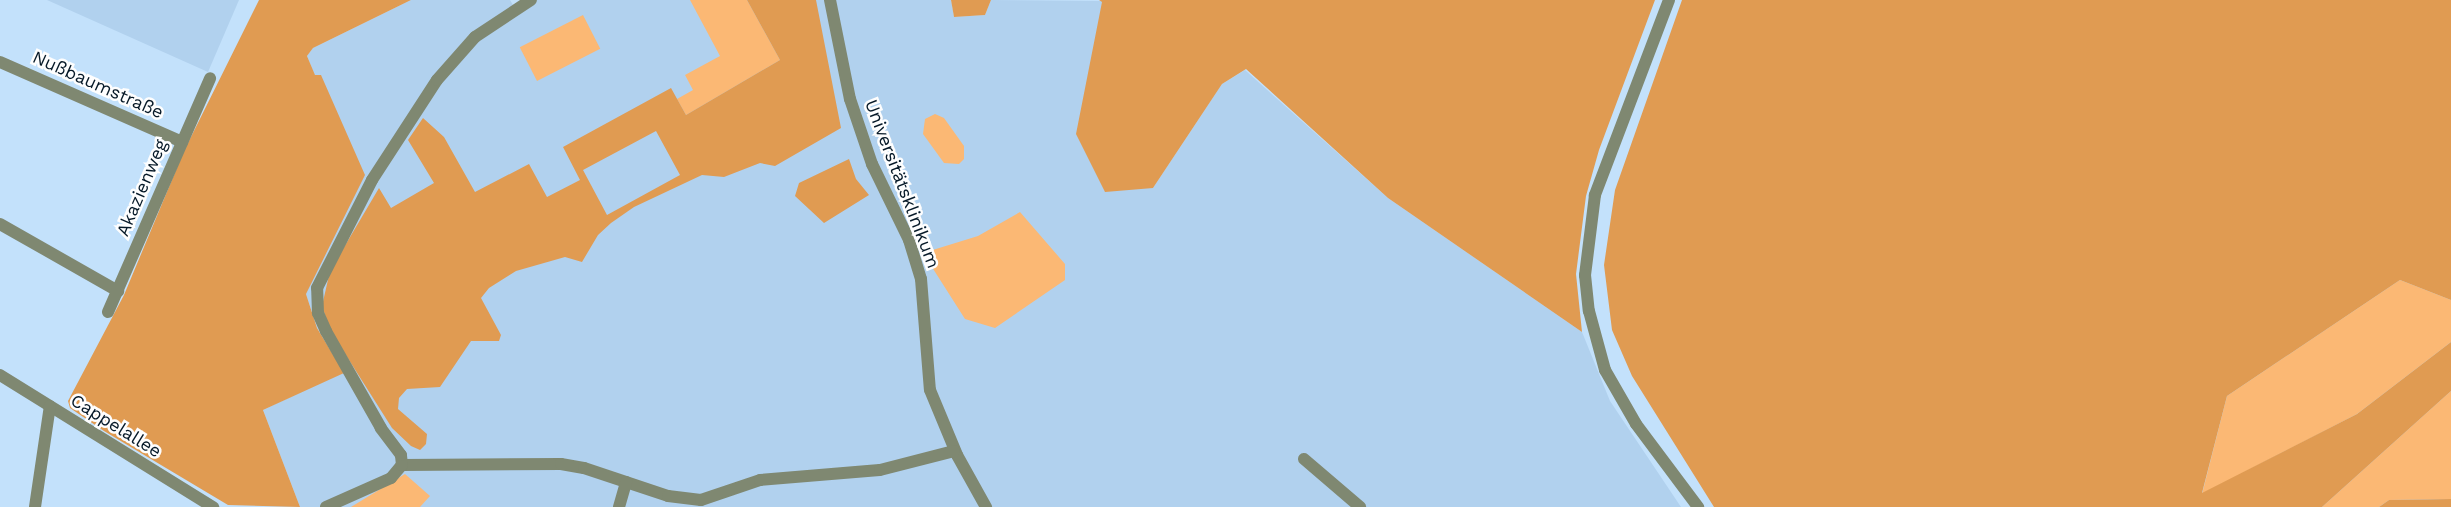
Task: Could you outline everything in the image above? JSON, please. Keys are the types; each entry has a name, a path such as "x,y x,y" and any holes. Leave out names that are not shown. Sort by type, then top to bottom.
{"street":[{"path":"402,465 398,451 381,428 326,331 318,313 317,288 372,180 437,80 475,37 531,0"},
{"name":"Universitätsklinikum","path":"830,0 853,109 872,164 916,260 921,279 928,381 954,451 986,507"},
{"path":"1669,0 1595,195 1585,275 1589,311 1605,370 1636,424 1698,507"},
{"name":"Nußbaumstraße","path":"0,62 182,142"},
{"name":"Akazienweg","path":"108,312 210,78"},
{"path":"0,224 118,291"},
{"name":"Cappelallee","path":"0,375 213,507"},
{"path":"36,507 50,406"},
{"path":"326,507 391,478 402,465 561,464 702,504 760,480 880,471 954,451"},
{"path":"1304,459 1360,507"},
{"path":"619,507 626,482"}],"shaded area":[{"path":"47,0 239,0 208,72"},
{"path":"259,0 411,0 313,48 307,56 315,75 321,75 365,175 306,294 317,328 344,373 263,410 300,507 228,505 104,431 70,408 68,401 124,295 184,151"},
{"path":"411,0 510,0 513,5 522,0 951,0 954,17 985,15 991,0 1102,1 1153,188 1222,84 1245,70 1388,198 1582,332 1610,401 1681,507 300,507 263,410 343,372 317,328 306,294 320,75 315,76 307,56 313,48"},
{"path":"690,0 747,0 780,60 686,115 677,99 693,90 685,75 720,56"},
{"path":"747,0 816,0 841,128 775,166 760,163 724,177 702,175 634,207 598,235 582,262 565,257 516,271 489,288 481,298 501,335 499,341 471,341 440,387 407,389 399,398 398,409 427,434 426,444 420,450 411,446 392,428 330,330 322,306 330,271 379,188 391,208 434,183 408,140 423,118 444,137 475,192 529,164 547,197 580,180 563,147 671,88 686,115 780,60","holes":["656,131 680,175 607,215 583,170"]},
{"path":"951,0 991,0 985,15 954,17"},
{"path":"1099,0 1655,0 1599,150 1586,196 1576,274 1582,332 1388,198 1246,69 1222,84 1153,188 1105,192 1076,134 1102,2"},
{"path":"1682,0 2451,0 2451,300 2400,280 2227,396 2202,493 2357,414 2451,342 2451,391 2322,507 1714,507 1632,376 1612,330 1604,265 1615,190"},
{"path":"583,15 600,49 537,81 520,47"},
{"path":"935,114 944,118 964,146 964,159 959,164 944,163 923,134 925,119"},
{"path":"849,159 856,179 869,195 824,223 795,196 799,183"},
{"path":"1020,212 1065,264 1065,280 995,328 965,319 923,253 978,236"},
{"path":"2400,280 2451,300 2451,342 2357,414 2202,494 2227,396"},
{"path":"2451,391 2451,499 2389,500 2379,507 2322,507"},
{"path":"405,474 430,496 420,507 351,507"},
{"path":"2451,499 2451,507 2379,507 2389,500"}]}
